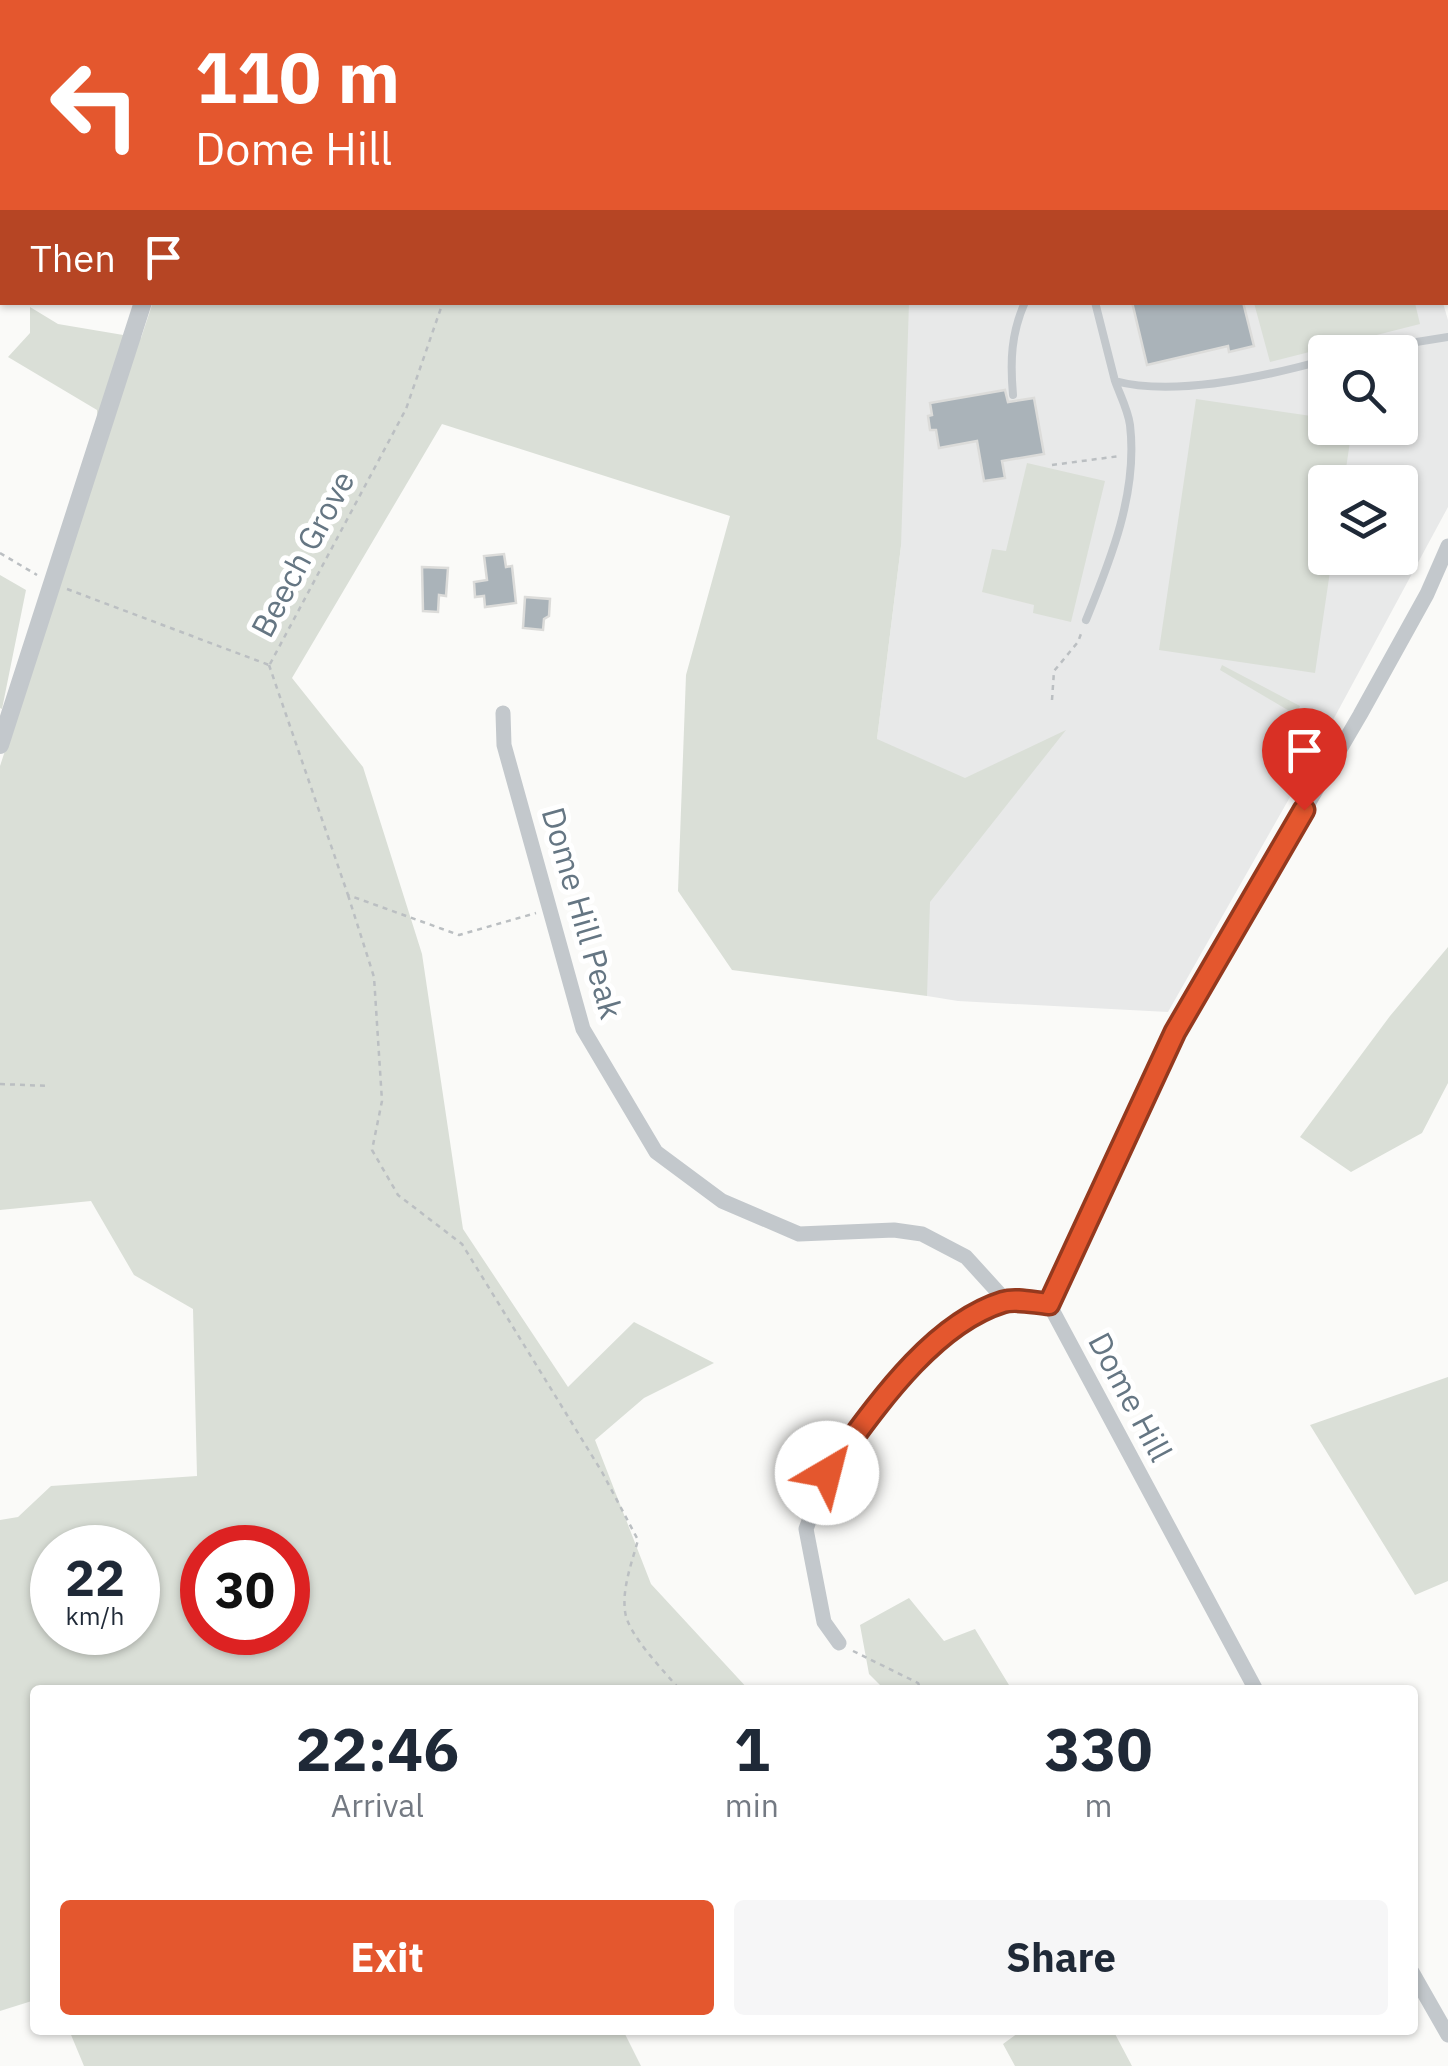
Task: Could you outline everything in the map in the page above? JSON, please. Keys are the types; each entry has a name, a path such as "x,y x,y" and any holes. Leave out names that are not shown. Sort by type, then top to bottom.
{"street":[{"path":"0,746 142,305"},
{"path":"838,1643 824,1622 806,1529 827,1473 898,1378 962,1323 1006,1301 1049,1304 1175,1032 1360,715 1427,594 1448,546"},
{"name":"Dome Hill Peak","path":"503,713 504,745 583,1029 656,1152 722,1200 799,1234 894,1230 922,1234 966,1256 1006,1301"},
{"name":"Dome Hill","path":"1049,1304 1253,1685"},
{"path":"1418,1983 1448,2036"}],"lane":[{"path":"1012,395 1010,352 1024,305"},
{"path":"1086,620 1115,549 1130,474 1130,423 1096,305"},
{"path":"1418,342 1448,337"},
{"path":"1116,380 1131,385 1196,384 1282,373 1308,365"}],"path":[{"name":"Beech Grove","path":"0,553 50,583 269,666 406,408 442,305"},
{"path":"1052,465 1130,454"},
{"path":"1052,700 1054,671 1078,642 1086,620"},
{"path":"269,666 374,977 382,1101 372,1150 398,1195 462,1244 602,1472 638,1540 624,1615 676,1685"},
{"path":"348,895 459,935 552,908"},
{"path":"0,1084 50,1086"},
{"path":"838,1643 918,1685"}],"shaded area":[{"path":"152,305 909,305 901,546 877,739 965,778 1066,730 930,902 927,996 732,970 678,891 686,675 730,516 442,424 292,678 363,767 422,954 463,1229 568,1387 634,1322 714,1363 644,1398 595,1440 651,1584 744,1685 30,1685 30,2002 0,2011 0,1520 18,1517 51,1486 197,1476 193,1309 134,1275 91,1201 0,1210 0,766 100,462 97,410 8,357 30,333 30,307 58,324 141,338"},
{"path":"860,305 1444,305 1448,320 1448,507 1418,563 1418,465 1308,465 1308,575 1411,575 1168,1012 927,996 877,739 901,546"},
{"path":"1255,305 1415,305 1420,324 1377,335 1308,335 1308,352 1270,362"},
{"path":"1196,399 1308,415 1308,445 1349,445 1347,465 1308,465 1308,575 1329,575 1315,673 1159,650"},
{"path":"1027,463 1105,481 1071,622 1033,613 1034,605 982,592 992,549 1006,551"},
{"path":"0,575 26,590 2,709 0,708"},
{"path":"1222,665 1300,706 1296,715 1220,670"},
{"path":"1448,947 1448,1083 1422,1133 1351,1172 1300,1137 1390,1016"},
{"path":"1448,1377 1448,1581 1415,1595 1310,1425"},
{"path":"909,1598 944,1641 975,1629 1009,1685 880,1685 869,1674 860,1625"},
{"path":"71,2035 626,2035 641,2066 84,2066"},
{"path":"1015,2035 1116,2035 1132,2066 1015,2066 1003,2044"}],"building":[{"path":"1133,305 1244,305 1254,346 1229,352 1228,346 1147,365"},
{"path":"1005,390 1008,402 1034,398 1044,454 1002,461 1005,478 984,481 977,441 939,448 936,430 930,430 930,403"},
{"path":"504,554 506,567 512,566 516,603 485,607 484,596 475,597 474,582 487,580 484,556"},
{"path":"422,567 448,568 446,596 439,595 438,612 423,611"},
{"path":"525,597 550,599 543,630 523,628"}],"route":[{"path":"827,1473 898,1378 962,1323 1006,1301 1049,1304 1175,1032 1304,810"}]}
